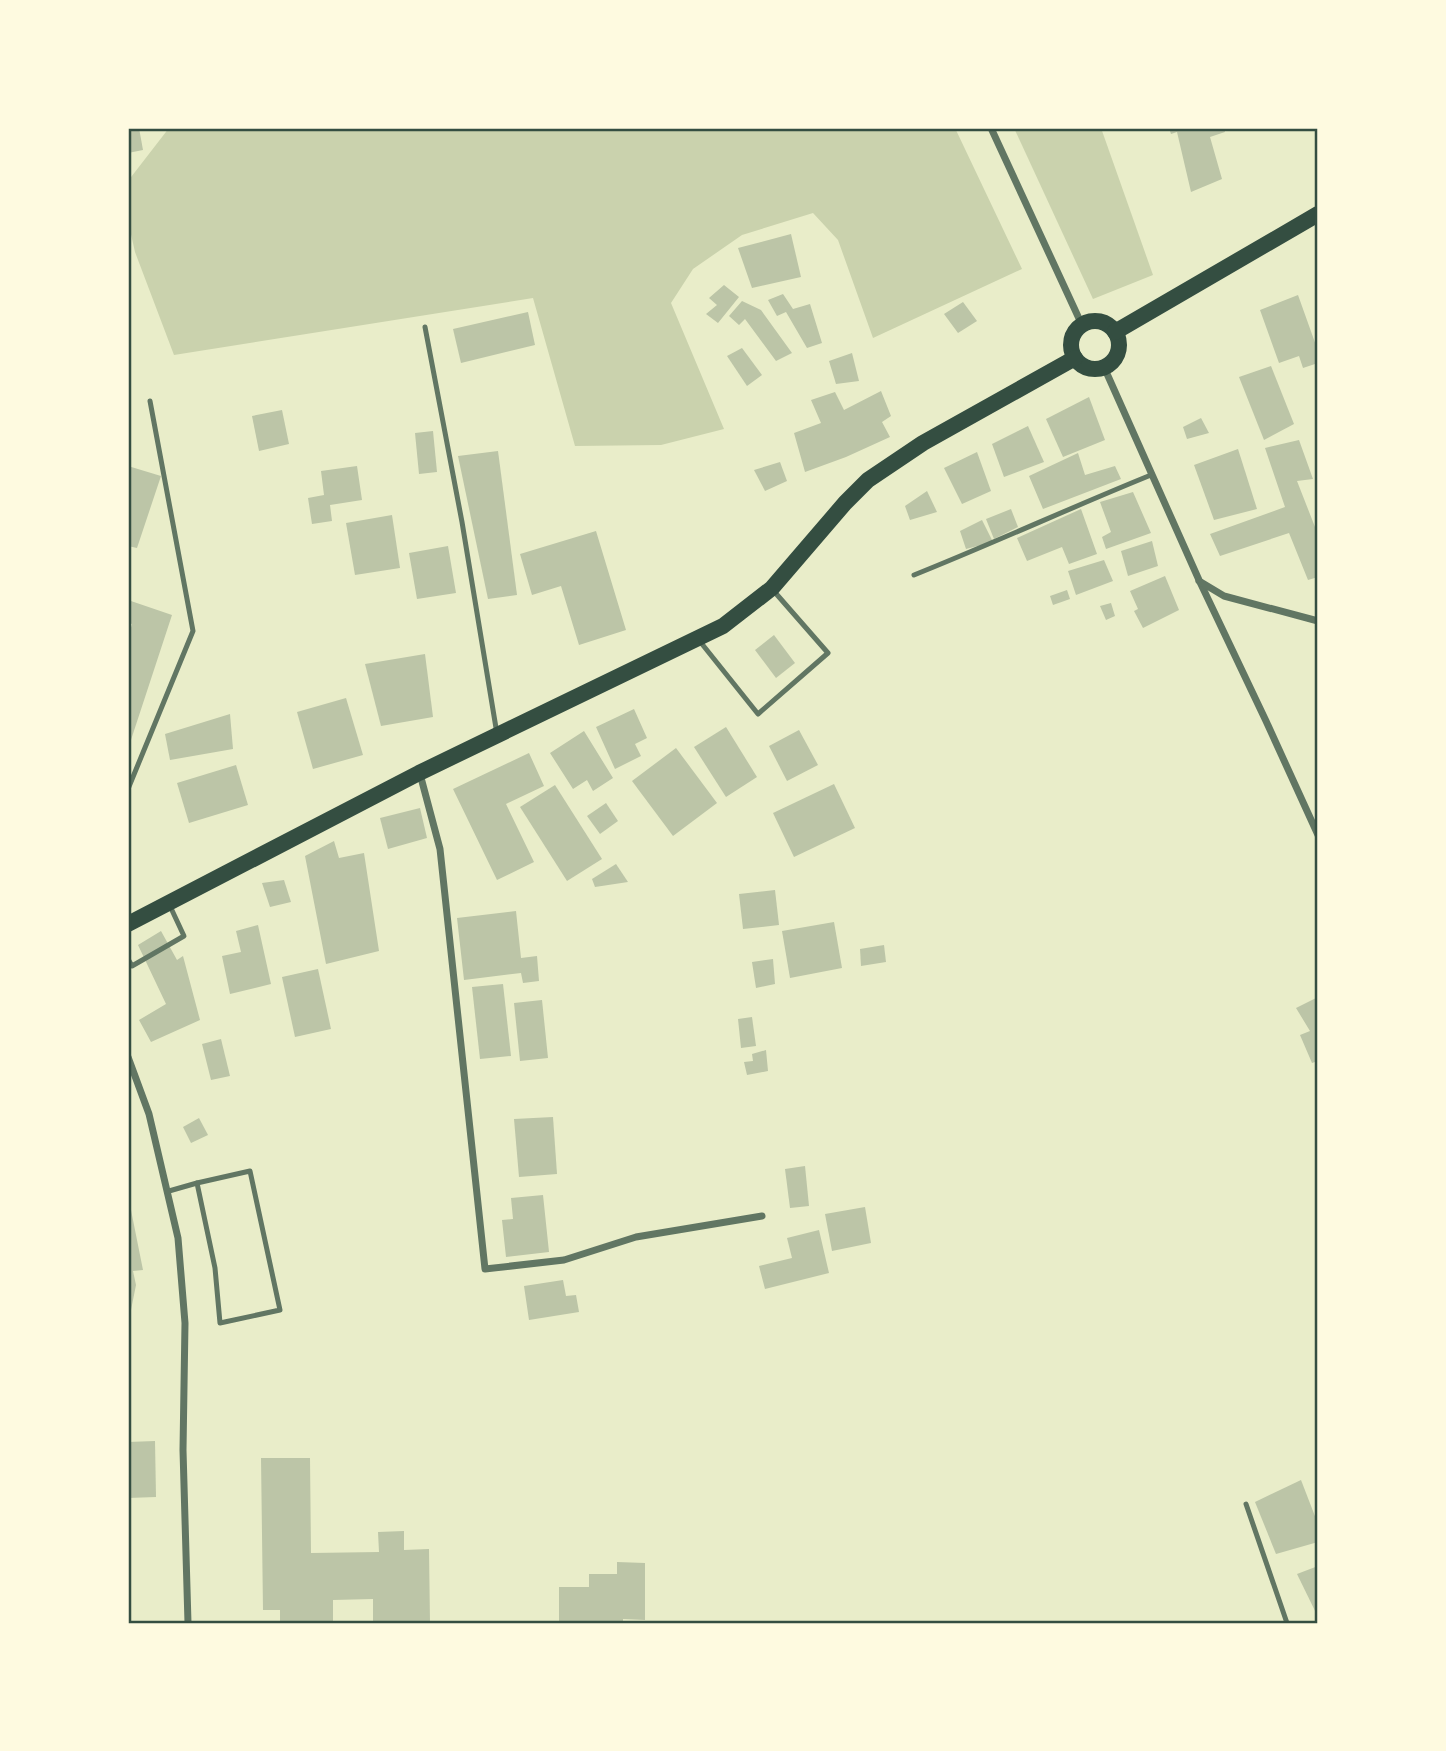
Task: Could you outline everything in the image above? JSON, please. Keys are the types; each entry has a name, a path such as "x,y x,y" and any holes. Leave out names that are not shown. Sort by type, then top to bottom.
{"main road":[{"path":"1115,332 1318,214"},
{"path":"1096,321 1110,326 1115,332 1118,352 1115,359 1104,368 1088,368 1074,358 1071,344 1076,330 1082,325 1096,321"},
{"path":"128,924 419,773 723,626 772,588 868,480 923,443 1074,358"}],"street":[{"path":"990,128 1082,325"},
{"path":"1104,368 1318,835"},
{"path":"1199,580 1224,596 1318,621"},
{"path":"419,773 440,849 485,1269 564,1260 636,1237 762,1216"},
{"path":"128,1057 149,1114 178,1238 185,1323 183,1450 188,1623"}],"lane":[{"path":"425,327 498,735"},
{"path":"128,789 193,631 150,401"},
{"path":"914,575 1013,536 1068,509 1151,475"},
{"path":"698,639 758,714 828,653 772,588"},
{"path":"128,959 132,966 184,936 169,903"},
{"path":"169,1191 197,1183 250,1171 280,1310 220,1323 215,1268 197,1183"},
{"path":"1246,1504 1287,1623"}],"green space":[{"path":"169,128 955,128 1022,269 873,338 838,240 813,213 742,235 693,269 671,303 724,429 661,445 575,446 533,298 174,355 135,252 128,221 128,181"},
{"path":"1014,128 1101,128 1153,275 1093,299"}],"building":[{"path":"128,128 139,128 143,150 128,153"},
{"path":"1169,128 1224,128 1225,132 1210,137 1222,179 1191,192 1177,132 1171,134"},
{"path":"791,234 801,277 752,288 738,248"},
{"path":"724,285 739,297 718,323 706,314 717,305 709,298"},
{"path":"783,294 793,309 810,304 822,343 807,348 786,312 777,316 768,300"},
{"path":"1298,295 1318,351 1318,363 1303,368 1299,356 1279,363 1260,310"},
{"path":"742,301 761,310 792,353 776,361 745,319 739,325 729,316"},
{"path":"963,302 977,321 958,333 944,314"},
{"path":"528,312 535,345 461,363 453,329"},
{"path":"742,348 762,375 747,386 727,356"},
{"path":"852,353 859,381 836,384 829,361"},
{"path":"1271,366 1294,424 1264,440 1239,377"},
{"path":"881,391 891,416 882,422 890,437 805,472 794,433 821,423 811,400 835,392 844,410"},
{"path":"1089,397 1105,440 1063,457 1046,419"},
{"path":"282,410 289,444 259,451 252,416"},
{"path":"1201,418 1209,433 1187,439 1183,427"},
{"path":"1028,426 1044,462 1004,477 992,444"},
{"path":"433,431 437,472 419,474 415,433"},
{"path":"1299,440 1313,479 1297,481 1315,527 1318,526 1318,577 1308,580 1289,533 1220,556 1210,534 1285,507 1265,448"},
{"path":"1238,449 1257,509 1214,520 1194,465"},
{"path":"498,451 517,595 488,599 458,456"},
{"path":"977,452 991,491 962,504 944,468"},
{"path":"1078,453 1085,475 1115,466 1121,479 1043,509 1029,476"},
{"path":"780,462 787,481 765,491 754,470"},
{"path":"128,466 161,476 137,548 128,546"},
{"path":"357,466 362,500 330,505 332,521 312,524 308,498 324,495 321,471"},
{"path":"927,491 937,512 910,520 905,506"},
{"path":"1133,492 1151,533 1106,549 1102,537 1111,532 1100,502"},
{"path":"1011,509 1018,527 994,539 986,519"},
{"path":"1081,509 1097,554 1069,564 1062,547 1027,561 1017,538"},
{"path":"392,515 400,568 355,575 346,523"},
{"path":"982,520 993,542 966,549 960,531"},
{"path":"596,531 626,630 579,645 561,586 532,595 520,554"},
{"path":"1152,541 1158,566 1128,576 1121,551"},
{"path":"448,546 456,593 417,599 409,553"},
{"path":"1104,560 1113,581 1076,595 1068,571"},
{"path":"1165,576 1179,610 1143,628 1134,611 1138,609 1130,591"},
{"path":"1067,590 1070,599 1053,605 1050,596"},
{"path":"128,600 172,615 128,749 128,638 132,624 128,623"},
{"path":"1111,603 1115,616 1106,620 1100,606"},
{"path":"774,635 795,663 776,678 755,650"},
{"path":"425,654 433,717 381,726 365,664"},
{"path":"346,698 363,755 313,769 297,712"},
{"path":"634,709 647,738 635,744 641,756 615,769 596,727"},
{"path":"230,714 233,749 170,760 165,734"},
{"path":"726,727 757,777 726,797 694,747"},
{"path":"799,730 818,765 787,781 769,746"},
{"path":"584,731 613,778 593,791 587,780 573,789 550,753"},
{"path":"676,748 717,803 673,836 632,781"},
{"path":"529,753 544,786 506,804 534,862 497,880 453,789"},
{"path":"236,765 248,805 189,823 177,783"},
{"path":"834,784 855,828 794,857 773,813"},
{"path":"555,785 602,859 567,881 520,807"},
{"path":"606,803 618,821 600,834 587,816"},
{"path":"420,808 427,838 388,849 380,818"},
{"path":"334,841 339,858 364,853 379,951 326,964 305,856"},
{"path":"616,864 628,882 595,887 592,879"},
{"path":"284,880 291,902 270,907 262,883"},
{"path":"775,890 779,925 743,929 739,894"},
{"path":"516,911 521,958 537,956 539,981 523,983 521,973 464,980 457,918"},
{"path":"834,922 842,968 790,978 782,931"},
{"path":"258,925 271,984 230,994 222,956 241,952 236,931"},
{"path":"161,931 177,960 183,956 200,1020 151,1042 139,1020 166,1004 138,945"},
{"path":"884,945 886,962 861,966 860,949"},
{"path":"773,959 775,984 756,988 752,962"},
{"path":"318,969 331,1029 295,1037 282,977"},
{"path":"503,984 511,1056 480,1059 472,987"},
{"path":"1318,997 1318,1061 1312,1063 1300,1035 1310,1031 1296,1008"},
{"path":"542,1000 548,1058 520,1061 514,1003"},
{"path":"752,1017 756,1046 741,1048 738,1019"},
{"path":"221,1039 230,1076 211,1080 202,1044"},
{"path":"766,1050 768,1071 747,1075 744,1062 753,1061 752,1054"},
{"path":"553,1117 557,1174 519,1177 514,1119"},
{"path":"199,1118 208,1135 191,1143 183,1127"},
{"path":"805,1166 809,1206 790,1208 785,1169"},
{"path":"543,1195 549,1252 506,1257 502,1220 513,1219 511,1198"},
{"path":"129,1200 143,1270 133,1271 136,1285 131,1310 128,1310"},
{"path":"865,1207 871,1243 832,1251 825,1214"},
{"path":"819,1230 829,1273 765,1289 759,1266 792,1258 787,1238"},
{"path":"563,1280 566,1296 576,1295 579,1312 529,1320 524,1286"},
{"path":"155,1441 156,1497 128,1498 128,1442"},
{"path":"261,1458 310,1458 311,1553 379,1552 378,1532 404,1531 404,1550 429,1549 430,1623 373,1623 373,1599 333,1600 333,1623 280,1623 280,1610 263,1610"},
{"path":"1301,1480 1318,1524 1318,1542 1276,1554 1255,1502"},
{"path":"617,1562 645,1563 645,1620 623,1619 623,1623 559,1623 559,1587 589,1587 589,1574 617,1574"},
{"path":"1318,1566 1318,1617 1297,1574"}]}
